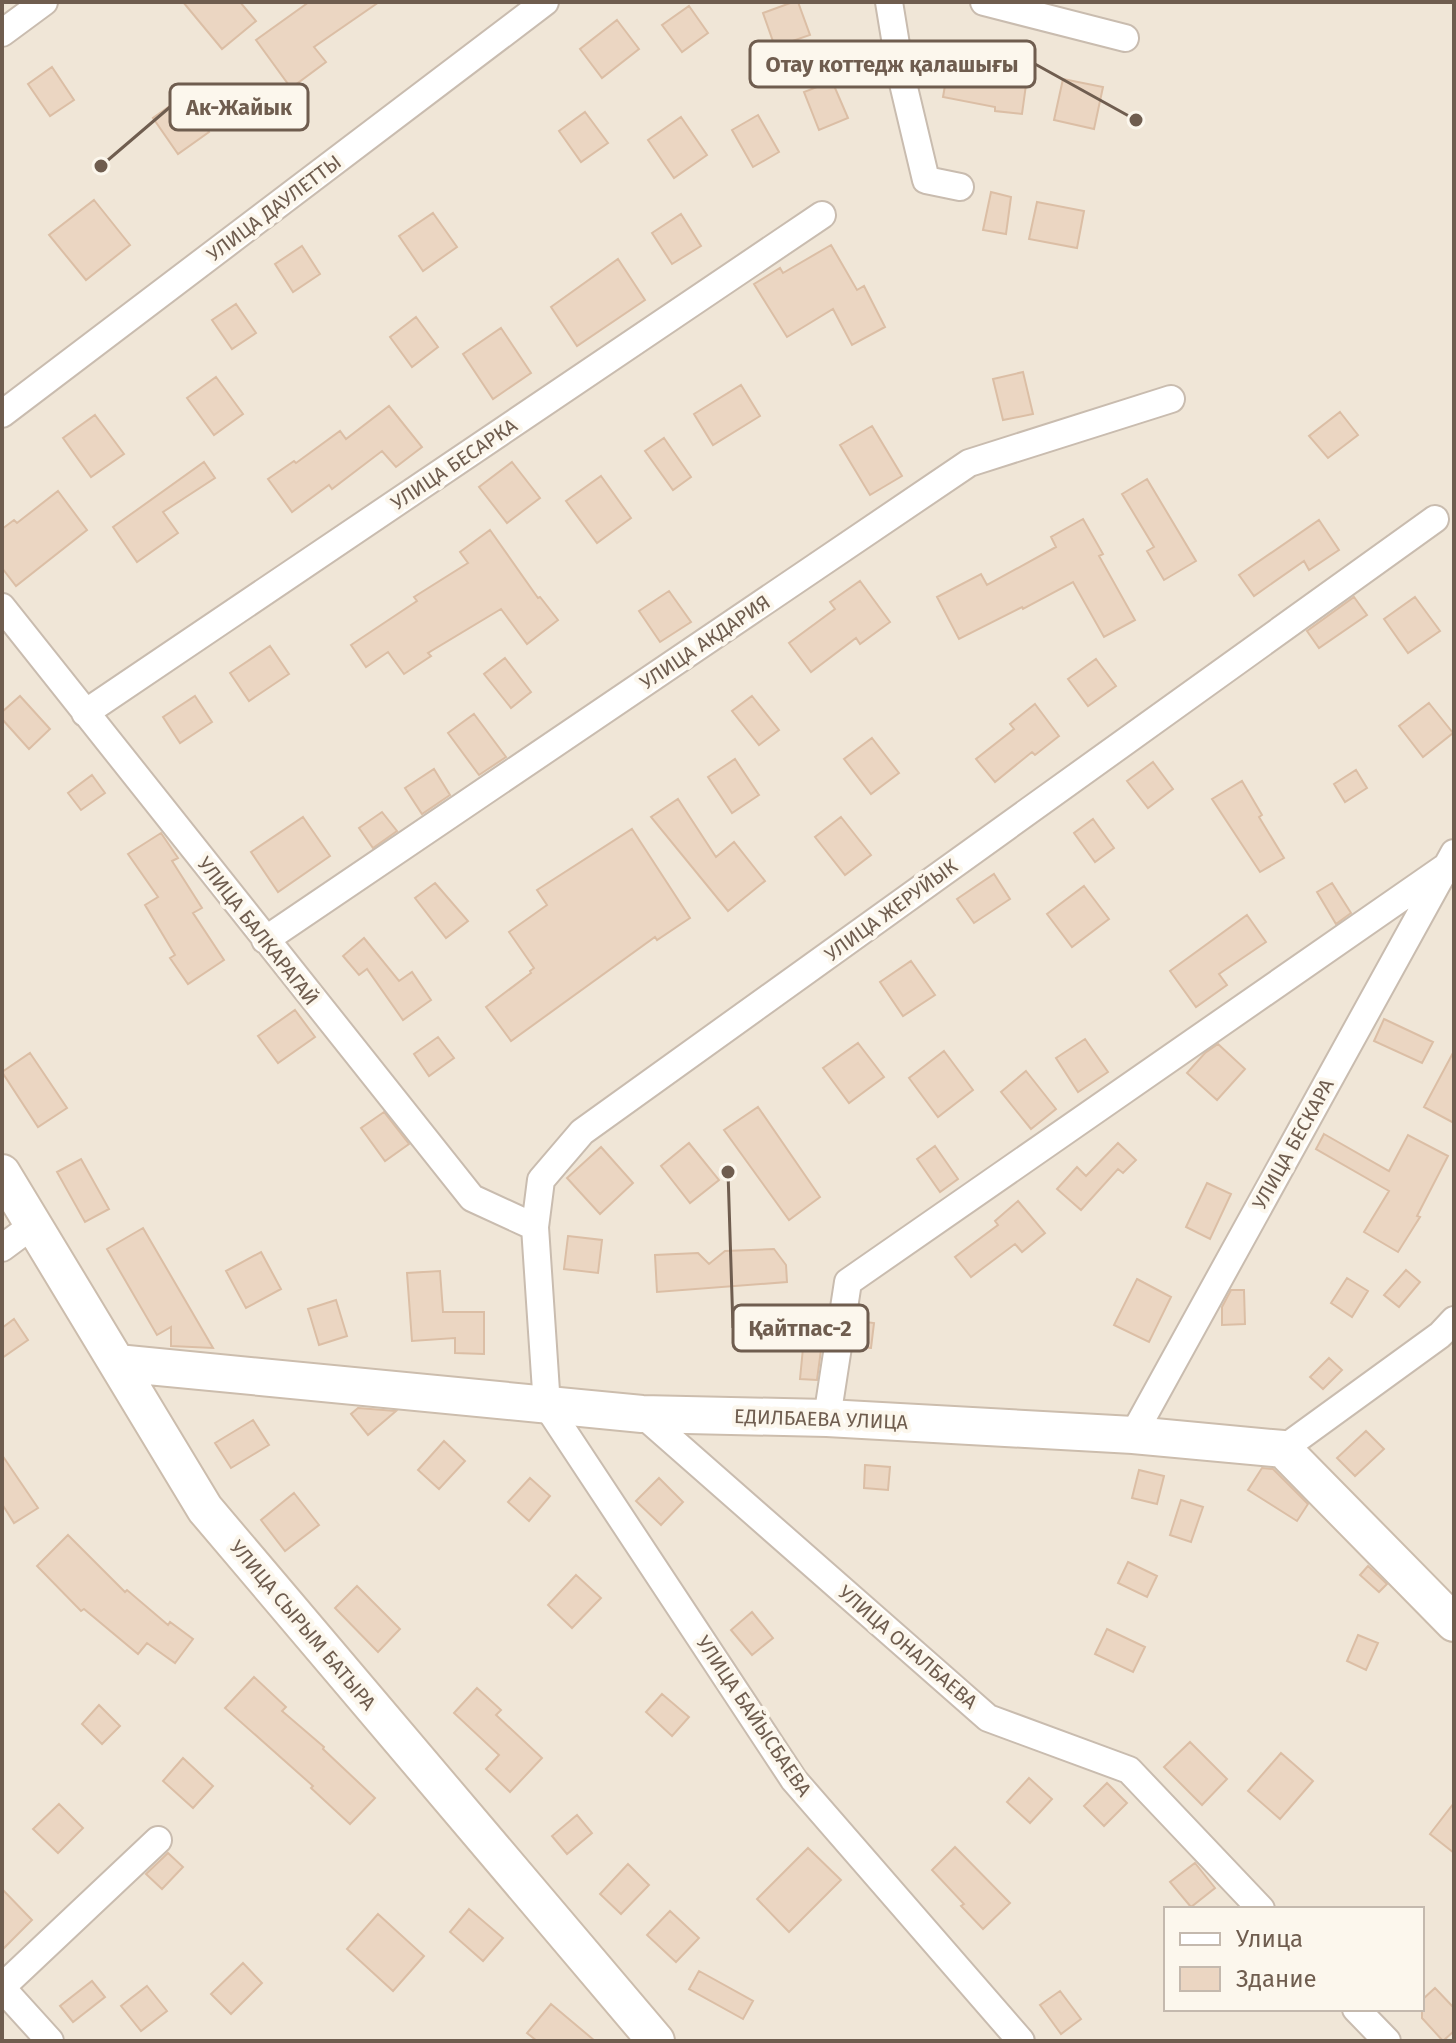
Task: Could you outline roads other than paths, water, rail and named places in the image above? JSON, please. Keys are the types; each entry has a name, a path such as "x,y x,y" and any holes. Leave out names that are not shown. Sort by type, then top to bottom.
{"street":[{"path":"2,33 44,2"},
{"name":"УЛИЦА ДАУЛЕТТЫ","path":"2,414 545,2"},
{"path":"889,2 901,75 926,180 960,187"},
{"path":"984,2 1125,38"},
{"name":"УЛИЦА БЕСАРКА","path":"85,713 822,215"},
{"name":"УЛИЦА АКДАРИЯ","path":"265,940 969,463 1171,399"},
{"name":"УЛИЦА ЖЕРУЙЫК","path":"547,1406 535,1227 541,1180 582,1132 1435,519"},
{"name":"УЛИЦА БАЛКАРАГАЙ","path":"2,607 472,1198 535,1227"},
{"path":"827,1418 848,1282 1449,860"},
{"name":"УЛИЦА БЕСКАРА","path":"1133,1435 1449,860"},
{"name":"УЛИЦА СЫРЫМ БАТЫРА","path":"2,1173 205,1509 656,2041"},
{"path":"2,1248 33,1225"},
{"path":"1454,1320 1440,1335 1283,1449 1454,1623"},
{"name":"ЕДИЛБАЕВА УЛИЦА","path":"117,1363 642,1414 827,1418 1133,1435 1283,1449"},
{"name":"УЛИЦА БАЙЫСБАЕВА","path":"547,1406 794,1780 1021,2041"},
{"name":"УЛИЦА ОНАЛБАЕВА","path":"642,1414 988,1718 1129,1770 1259,1907"},
{"path":"50,2041 2,1988 158,1840"},
{"path":"1358,2011 1387,2041"}],"place":[{"name":"Отау коттедж қалашығы","path":"1136,120"},
{"name":"Ак-Жайык","path":"101,166"},
{"name":"Қайтпас-2","path":"728,1172"}]}
